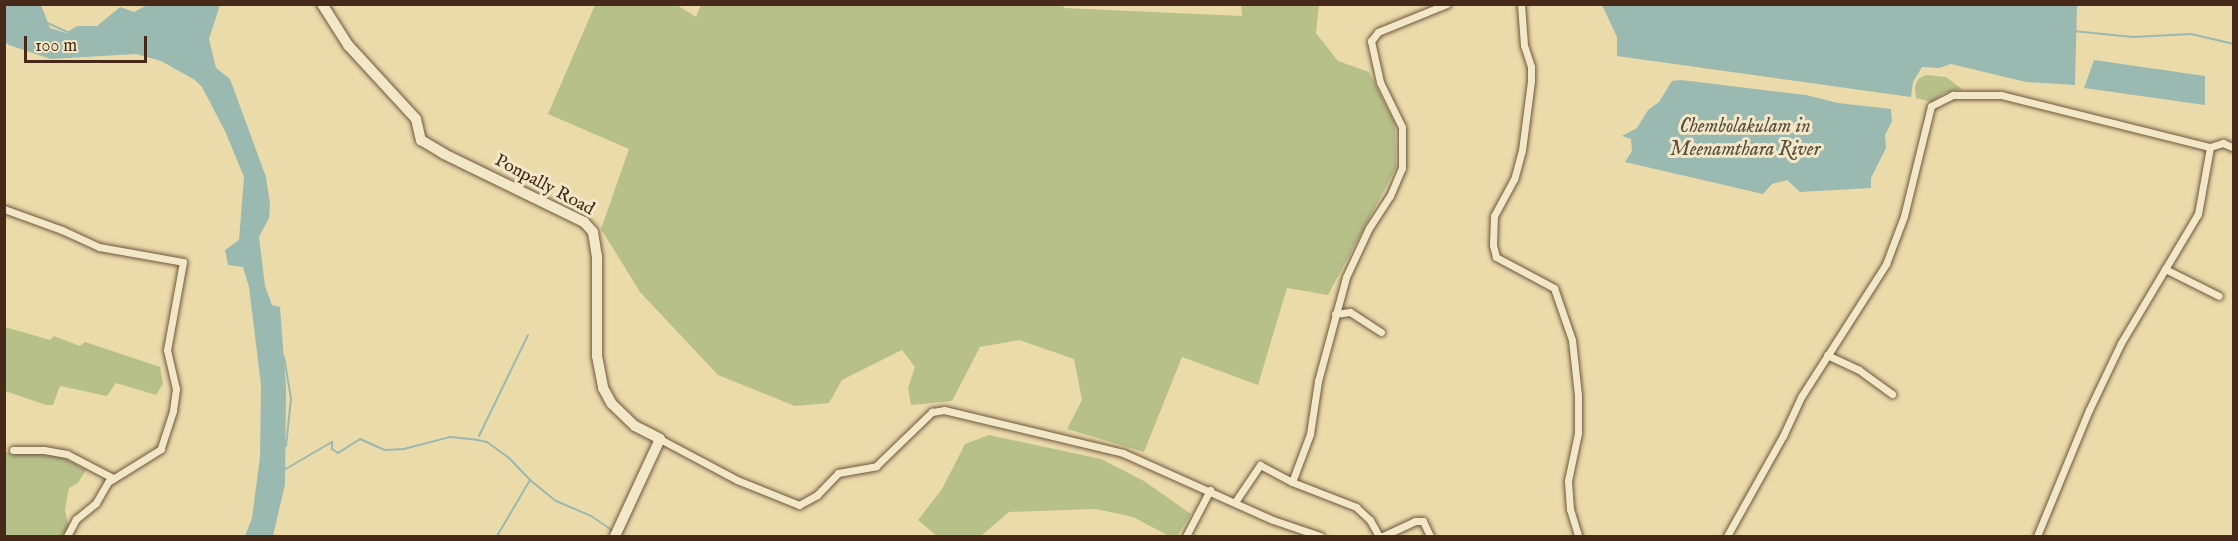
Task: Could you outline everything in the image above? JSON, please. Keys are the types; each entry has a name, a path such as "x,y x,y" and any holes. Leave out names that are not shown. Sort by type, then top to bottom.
{"main road":[{"name":"Ponpally Road","path":"322,4 348,45 416,119 421,140 444,154 584,222 593,232 597,256 597,356 603,388 612,404 635,426 660,440"},
{"path":"616,534 660,440"}],"street":[{"path":"1292,482 1310,434 1318,381 1351,263 1369,228 1397,183 1402,168 1402,127 1380,82 1371,41 1378,32 1447,4"},
{"path":"1521,4 1524,45 1531,67 1531,81 1522,150 1514,179 1494,216 1492,244 1496,256 1554,288 1572,340 1578,395 1578,433 1568,481 1570,508 1578,537"},
{"path":"1727,537 1783,436 1801,397 1886,264 1904,216 1931,106 1953,95 2001,95 2210,147 2223,143 2234,148"},
{"path":"2037,537 2089,410 2116,352 2198,214 2210,147"},
{"path":"4,209 63,230 99,247 183,262 167,350 176,389 173,411 161,449 113,478 96,503 76,519 67,537"},
{"path":"2165,268 2219,296"},
{"path":"1335,314 1350,312 1381,332"},
{"path":"1827,355 1859,370 1892,394"},
{"path":"660,440 737,480 799,505 817,495 838,473 876,466 932,412 944,410 1123,453 1273,520 1320,537"},
{"path":"14,450 44,450 67,454 113,478"},
{"path":"1235,502 1260,465 1292,482 1303,484 1356,507 1370,520 1381,537 1415,521 1423,521 1430,537"},
{"path":"1186,537 1210,490"}],"green space":[{"path":"1063,4 1064,8 1242,16 1241,5 1319,5 1316,33 1338,61 1369,72 1395,124 1396,168 1328,295 1287,288 1258,385 1182,357 1144,452 1067,429 1082,400 1074,359 1019,340 980,347 952,401 911,405 908,388 915,367 902,350 842,380 829,403 795,406 718,375 640,292 601,229 629,149 548,114 595,5 677,5 696,17 701,5"},
{"path":"1926,75 1946,77 1962,89 1943,93 1932,102 1916,98 1915,87 1918,79"},
{"path":"5,327 50,340 54,336 80,346 85,342 160,367 163,384 156,395 116,383 107,396 60,386 53,405 46,405 5,391"},
{"path":"989,435 1101,459 1144,481 1191,514 1177,536 1169,536 1133,517 1096,509 1009,512 981,536 937,536 918,520 942,489 965,444"},
{"path":"4,452 37,453 62,457 86,470 78,483 69,488 65,510 69,527 64,536 5,536"}],"water":[{"path":"5,4 41,5 50,28 66,33 77,26 97,26 120,7 134,12 147,5 220,5 209,39 216,68 230,79 266,177 270,204 269,218 259,237 265,286 272,305 280,307 286,387 285,484 273,536 245,536 252,518 260,457 261,385 249,287 243,267 228,265 225,250 239,240 244,177 225,131 202,87 195,80 161,61 136,54 51,59 9,45 5,42"},
{"path":"1602,5 2077,5 2075,85 2026,82 1951,64 1939,68 1922,67 1913,82 1911,97 1617,56 1617,37"},
{"path":"2094,60 2205,76 2205,105 2084,88"},
{"name":"Chembolakulam in Meenamthara River","path":"1681,80 1806,95 1838,103 1891,109 1892,121 1885,135 1886,148 1871,178 1871,188 1800,192 1787,180 1772,184 1763,194 1625,162 1632,151 1631,139 1622,136 1637,128 1648,110 1659,102 1672,81"}],"waterway":[{"path":"45,22 70,33"},
{"path":"2073,31 2133,37 2191,34 2234,44"},
{"path":"479,436 528,335"},
{"path":"284,357 291,399 286,446"},
{"path":"284,470 332,442 332,449 338,453 360,439 385,450 404,449 450,437 477,440 487,442 508,457 530,480 556,501 591,516 612,530"},
{"path":"497,536 530,480"}]}
